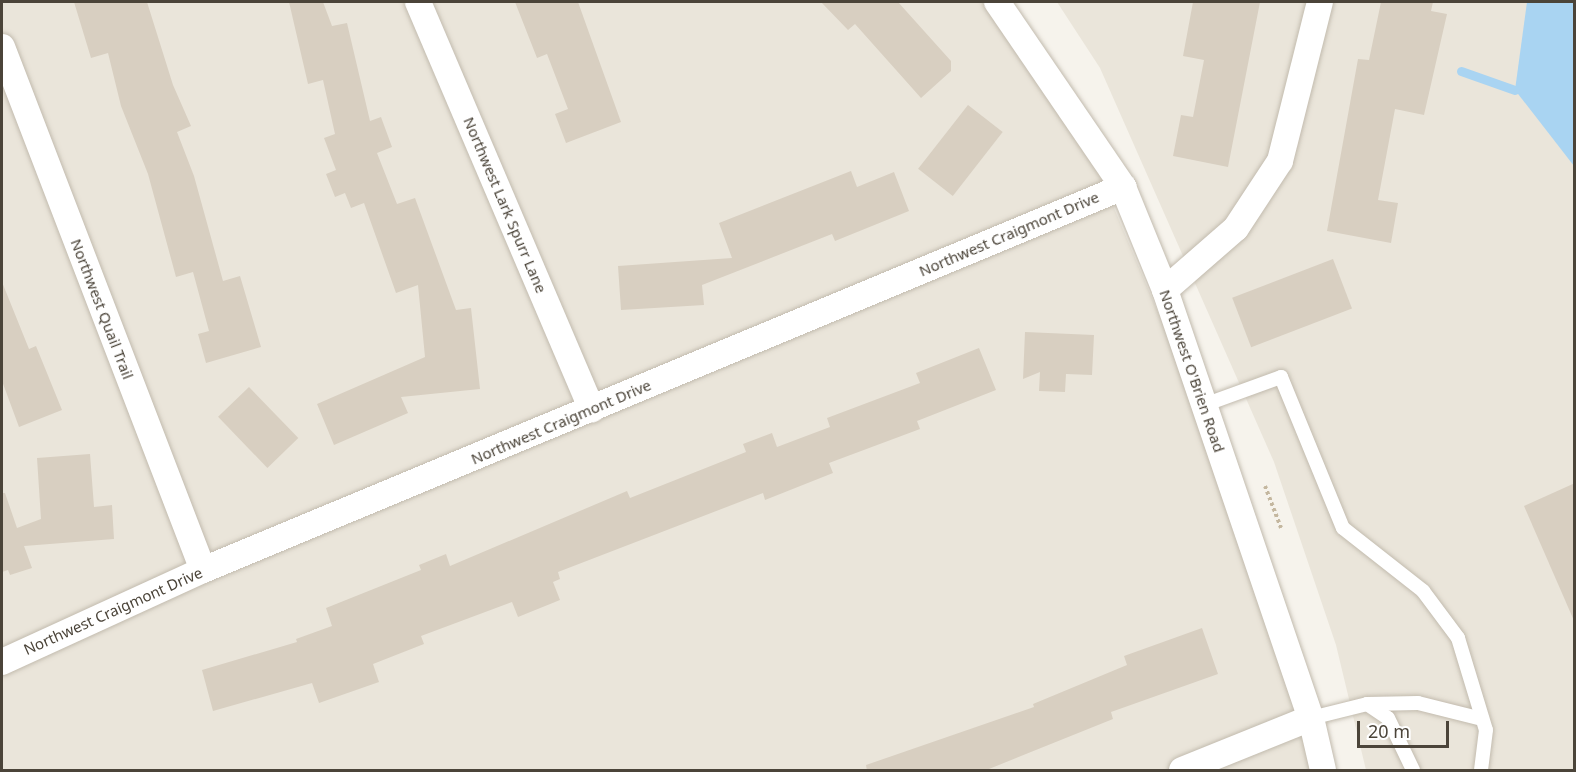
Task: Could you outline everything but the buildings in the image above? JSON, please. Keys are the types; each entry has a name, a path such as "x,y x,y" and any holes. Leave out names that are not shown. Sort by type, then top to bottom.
{"street":[{"name":"Northwest Lark Spurr Lane","path":"418,2 592,409"},
{"name":"Northwest O'Brien Road","path":"997,2 1123,187 1165,290 1311,718 1323,771"},
{"path":"1165,290 1236,228 1280,161 1320,2"},
{"name":"Northwest Quail Trail","path":"2,47 203,570"},
{"name":"Northwest Craigmont Drive","path":"2,662 203,570 1123,187"},
{"path":"1182,771 1311,718"}],"lane":[{"path":"1204,405 1281,377 1343,528 1423,591 1458,638 1486,730 1480,771"},
{"path":"1311,718 1367,704 1418,704 1482,719"},
{"path":"1367,704 1388,718 1413,771"}],"shaded area":[{"path":"2,2 1005,2 1063,87 1227,476 1323,770 2,770"},
{"path":"1057,2 1574,2 1574,770 1366,770 1336,645 1274,462 1100,68"}],"water":[{"path":"1527,2 1574,2 1574,166 1515,90"}],"waterway":[{"path":"1461,71 1515,90"}]}
